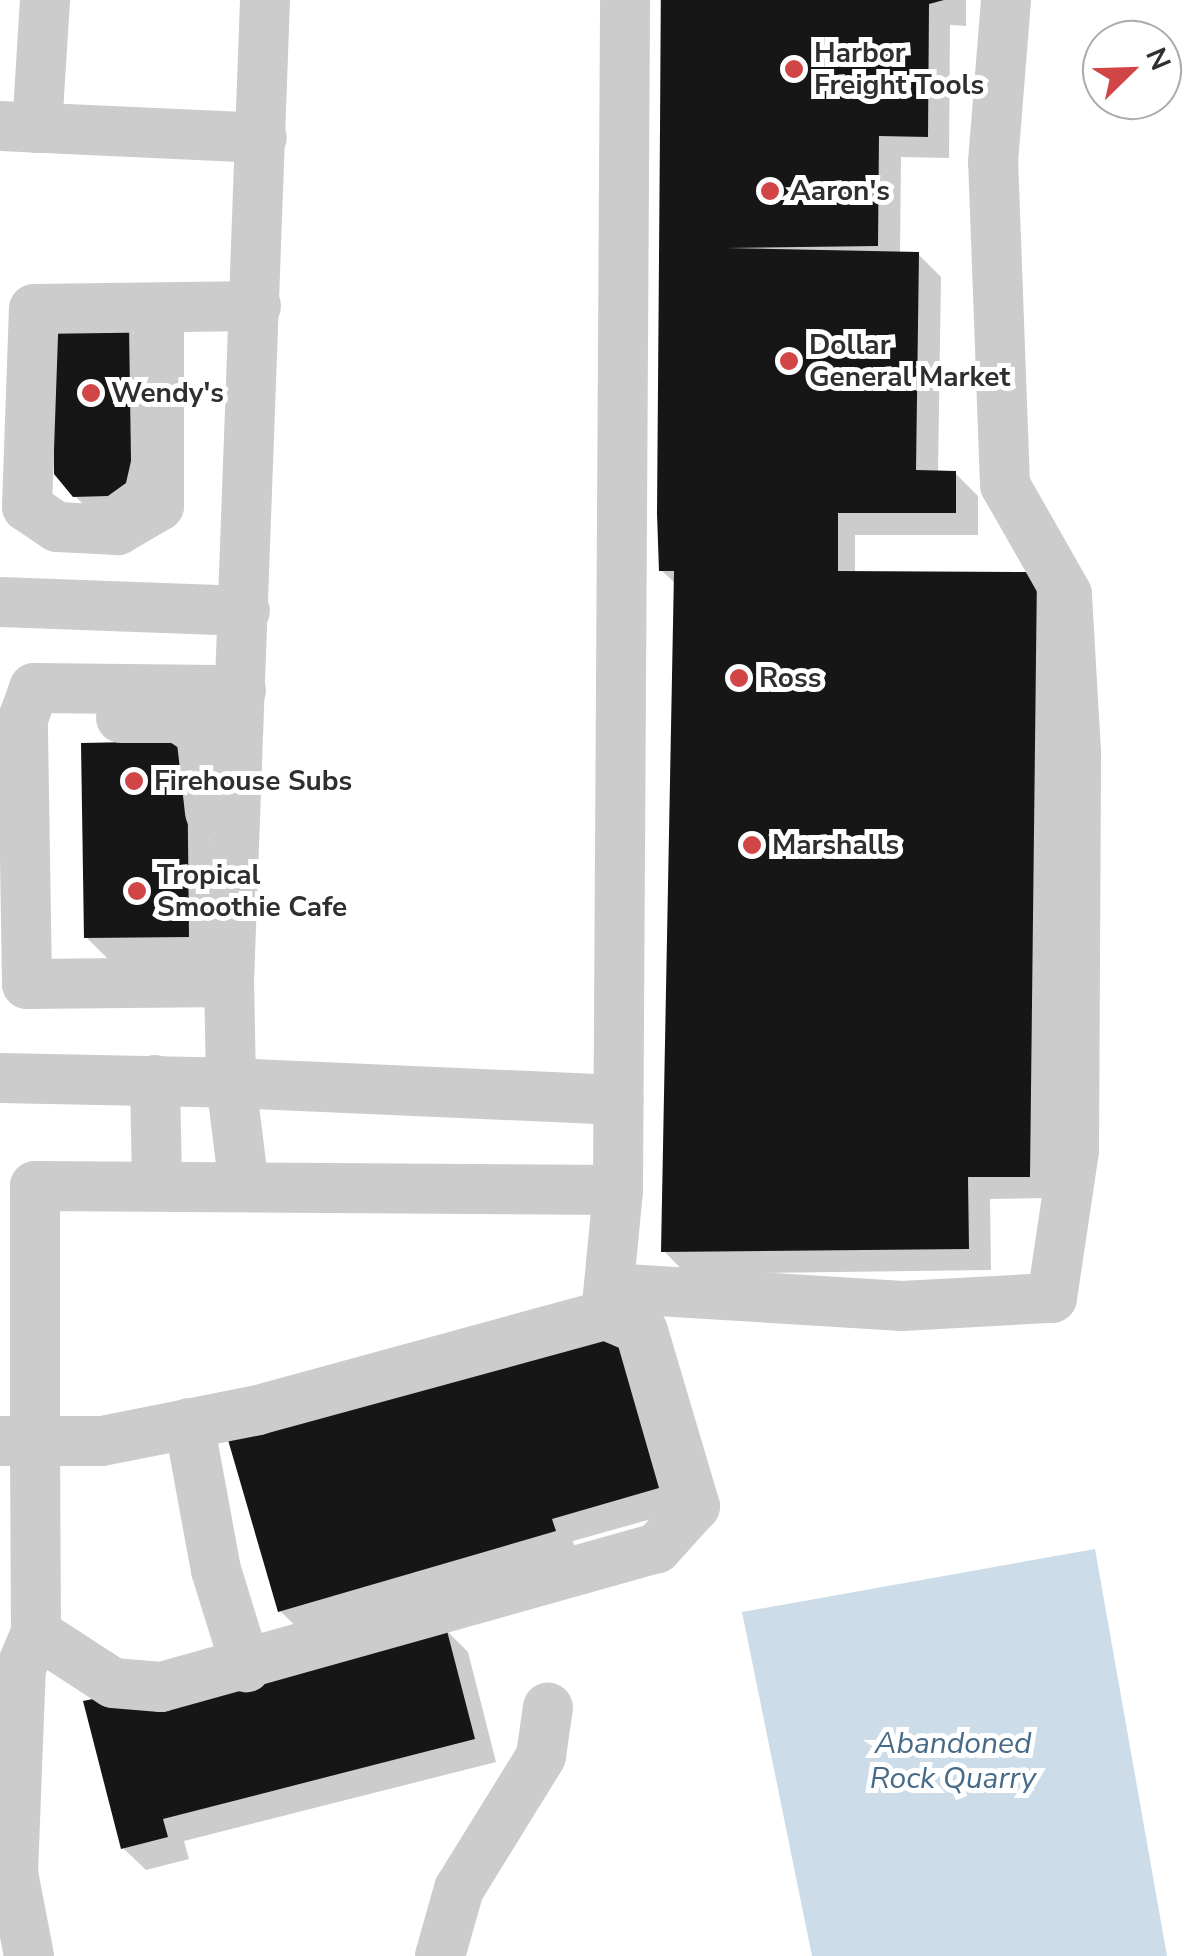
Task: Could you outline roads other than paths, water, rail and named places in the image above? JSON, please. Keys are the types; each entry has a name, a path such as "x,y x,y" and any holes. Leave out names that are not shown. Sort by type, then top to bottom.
{"lane":[{"path":"45,0 18,127 262,138"},
{"path":"244,1186 231,1083 229,982 265,0"},
{"path":"607,1302 618,1190 624,0"},
{"path":"18,1441 102,1441 189,1424 607,1302 902,1306 1052,1298 1074,1151 1076,752 1067,594 1005,486 993,162 1006,0"},
{"path":"159,310 159,506 118,530 57,527 27,506 34,309 256,306"},
{"path":"0,602 245,612"},
{"path":"229,982 27,984 23,719 34,688 241,690"},
{"path":"23,719 179,718 201,733 218,864 235,878"},
{"path":"0,1078 155,1080 619,1100"},
{"path":"155,1080 156,1186"},
{"path":"29,1956 13,1874 8,1804 21,1668 36,1633 18,1441 35,1186 618,1190"},
{"path":"36,1633 113,1683 161,1687 246,1667 657,1548 696,1506 643,1331 607,1302"},
{"path":"189,1424 216,1570 246,1667"},
{"path":"440,1956 459,1890 541,1756 548,1707"}],"water":[{"name":"Abandoned Rock Quarry","path":"1095,1549 1167,1956 812,1956 742,1612"}],"place":[{"name":"Harbor Freight Tools","path":"794,69"},
{"name":"Aaron's","path":"770,191"},
{"name":"Dollar General Market","path":"789,361"},
{"name":"Wendy's","path":"91,393"},
{"name":"Ross","path":"739,678"},
{"name":"Firehouse Subs","path":"134,781"},
{"name":"Marshalls","path":"752,845"},
{"name":"Tropical Smoothie Cafe","path":"137,891"}]}
